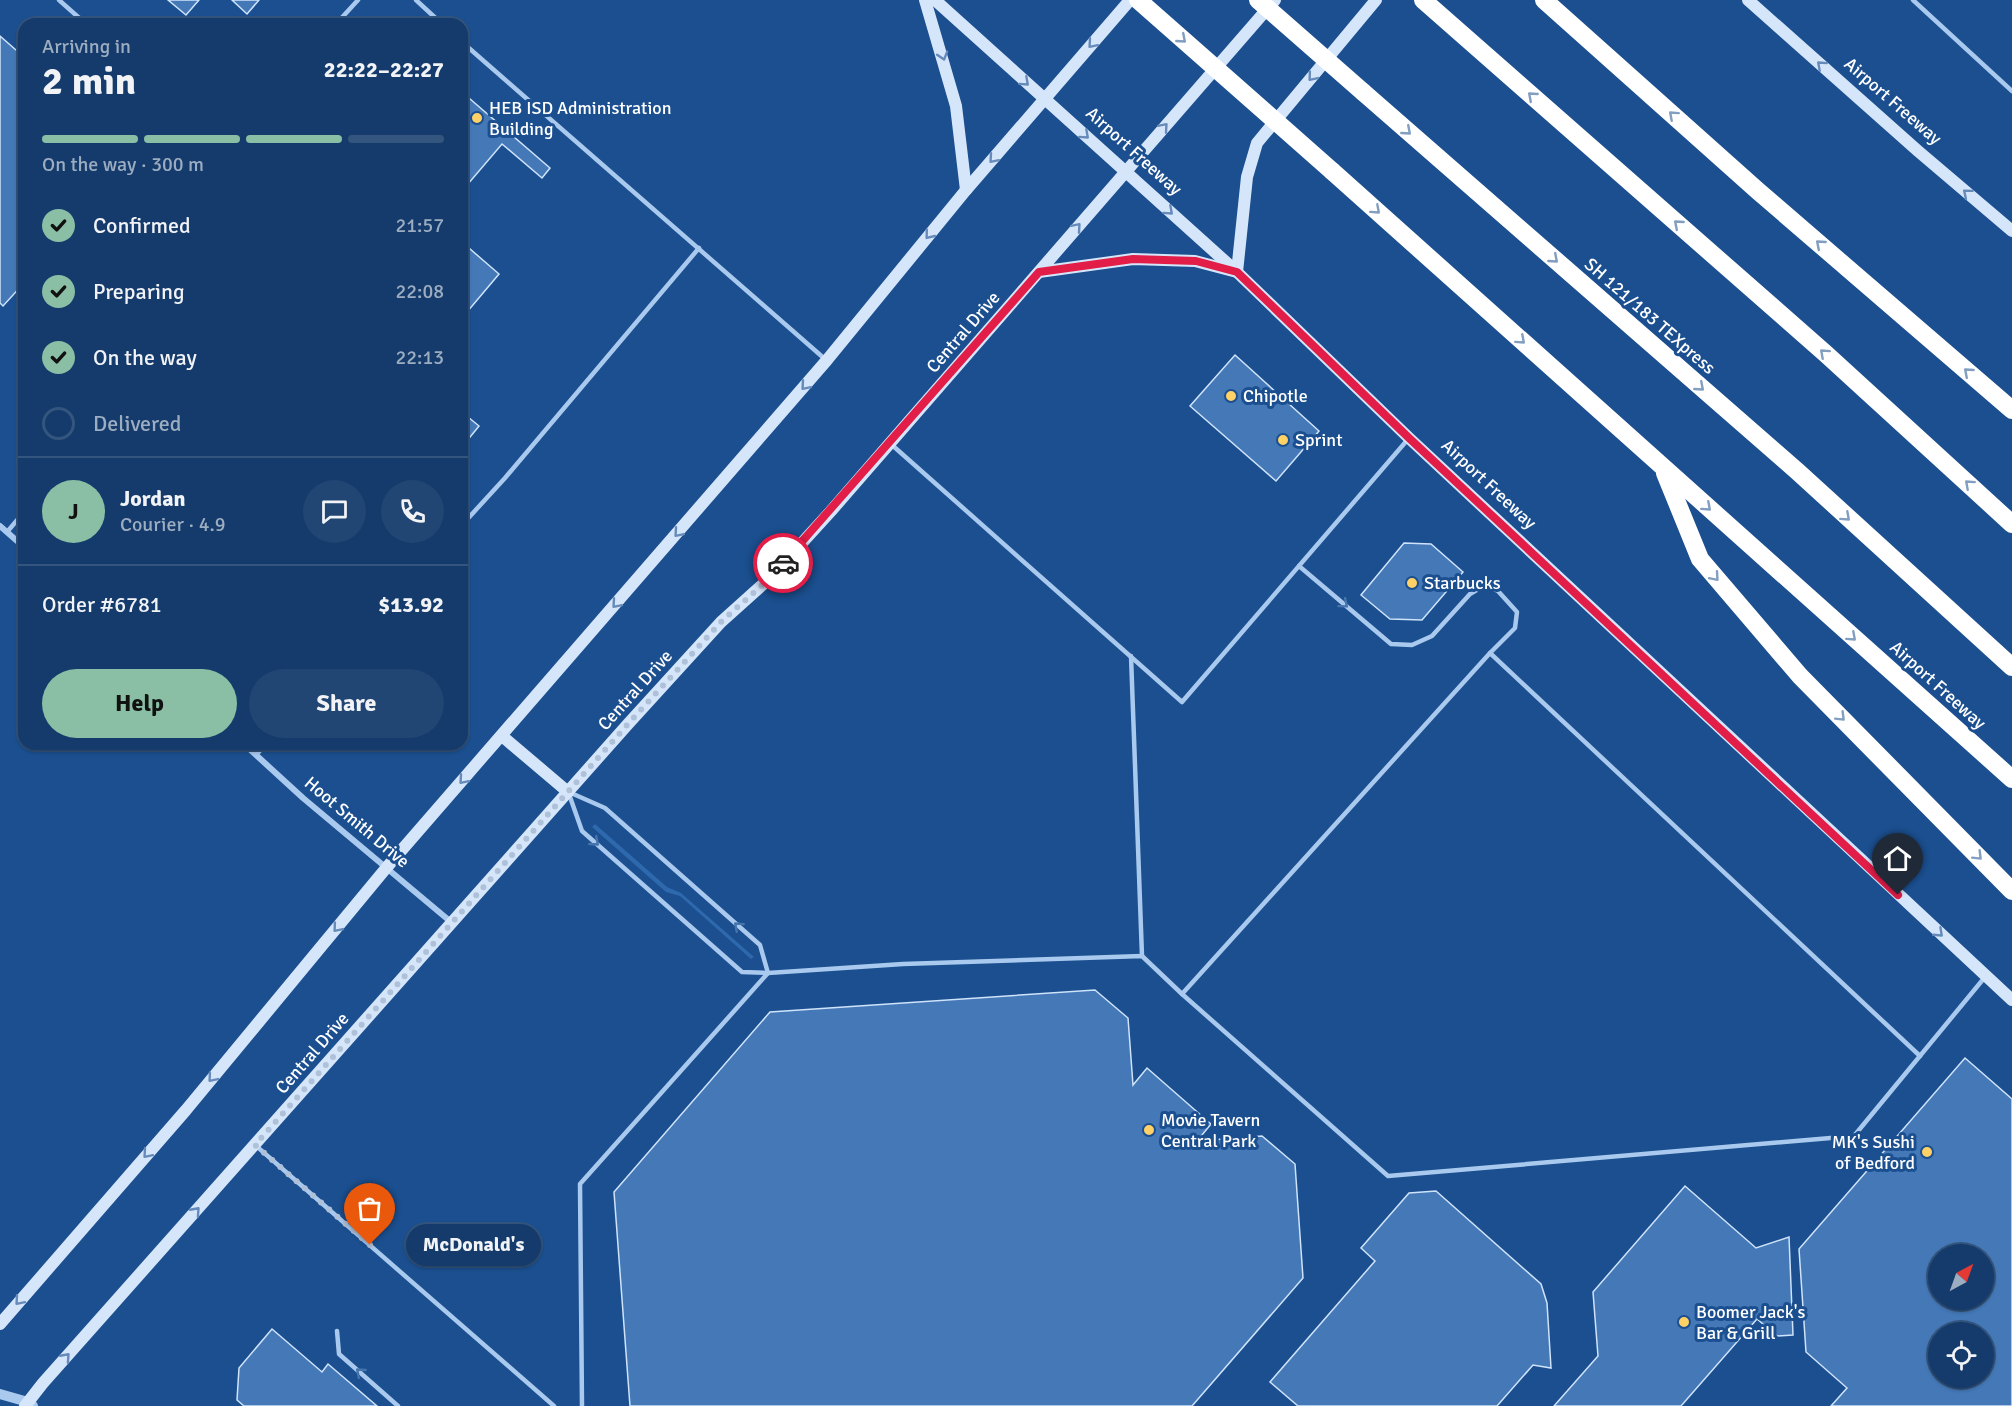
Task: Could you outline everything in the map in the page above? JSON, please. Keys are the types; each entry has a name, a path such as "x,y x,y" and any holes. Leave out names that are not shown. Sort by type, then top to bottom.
{"highway":[{"name":"Airport Freeway","path":"1138,0 2012,779"},
{"name":"SH 121/183 TEXpress","path":"1258,0 1797,471 2012,667"},
{"path":"1544,0 1758,191 2012,410"},
{"path":"1429,5 1826,354 2012,524"},
{"path":"1663,468 1700,559 1800,676 2012,891"}],"main road":[{"path":"925,0 956,106 966,190"},
{"name":"Airport Freeway","path":"935,0 1237,272 1409,438 2012,1000"},
{"path":"0,1324 186,1110 387,867 827,360 966,190 1130,0"},
{"name":"Central Drive","path":"29,1405 43,1383 451,922 721,622 770,578 890,444 1275,0"},
{"path":"1039,272 1133,259 1196,261 1237,272 1247,177 1257,143 1376,0"},
{"name":"Airport Freeway","path":"1748,0 2012,231"},
{"path":"502,735 568,792"}],"street":[{"path":"0,526 18,542"},
{"name":"Hoot Smith Drive","path":"251,750 303,798 451,922"},
{"path":"0,1394 29,1405"}],"lane":[{"path":"59,0 79,18"},
{"path":"342,18 358,0"},
{"path":"416,0 436,18"},
{"path":"1913,0 2012,91"},
{"path":"468,47 827,360"},
{"path":"468,518 505,478 699,248"},
{"path":"890,444 1182,702 1409,438"},
{"path":"7,532 18,519"},
{"path":"1182,994 1515,628 1517,612 1498,591 1485,585 1470,594 1432,636 1412,645 1391,644 1299,566"},
{"path":"1490,653 1920,1056"},
{"path":"1131,656 1142,956 1388,1176 1854,1136 1985,976"},
{"path":"256,755 261,750"},
{"path":"568,792 582,831 742,972 768,973 903,964 1142,956"},
{"path":"568,792 605,808 760,945 768,973"},
{"path":"582,1406 580,1184 768,973"},
{"path":"255,1145 554,1406"},
{"path":"337,1331 339,1354 398,1406"}],"shaded area":[{"path":"595,824 667,887 681,893 754,957 751,959 680,896 666,892 592,827"}],"building":[{"path":"168,0 199,0 186,15"},
{"path":"232,0 259,0 247,14"},
{"path":"0,36 18,52 18,290 3,306 0,303"},
{"name":"HEB ISD Administration Building","path":"468,97 550,168 542,178 502,144 468,184"},
{"path":"468,247 499,274 468,311"},
{"path":"1235,355 1319,431 1276,481 1190,406"},
{"path":"468,417 479,426 468,440"},
{"name":"Starbucks","path":"1404,543 1431,544 1463,572 1422,620 1390,619 1361,595"},
{"path":"1095,990 1128,1018 1133,1085 1147,1068 1211,1124 1197,1141 1262,1136 1295,1164 1303,1278 1192,1406 630,1406 614,1192 770,1012"},
{"path":"1965,1058 2012,1099 2012,1406 1831,1406 1847,1388 1806,1352 1799,1249"},
{"path":"1685,1186 1756,1248 1789,1237 1793,1335 1777,1336 1757,1319 1681,1406 1554,1406 1598,1356 1593,1292"},
{"path":"1436,1191 1541,1284 1547,1303 1551,1368 1533,1365 1497,1406 1298,1406 1270,1382 1375,1261 1361,1248 1409,1193"},
{"path":"272,1329 322,1372 328,1364 377,1406 244,1406 237,1400 239,1368"}],"way so far":[{"path":"370,1245 255,1145 628,724 721,622 770,578 783,563"}],"place":[{"name":"HEB ISD Administration Building","path":"477,118"},
{"name":"Chipotle","path":"1231,396"},
{"name":"Sprint","path":"1283,440"},
{"name":"Starbucks","path":"1412,583"},
{"name":"Movie Tavern Central Park","path":"1149,1130"},
{"name":"MK's Sushi of Bedford","path":"1927,1152"},
{"name":"McDonald's","path":"370,1245"},
{"name":"Boomer Jack's Bar & Grill","path":"1684,1322"}],"route":[{"path":"783,563 1039,272 1133,259 1196,261 1237,272 1409,438 1898,895"}]}
